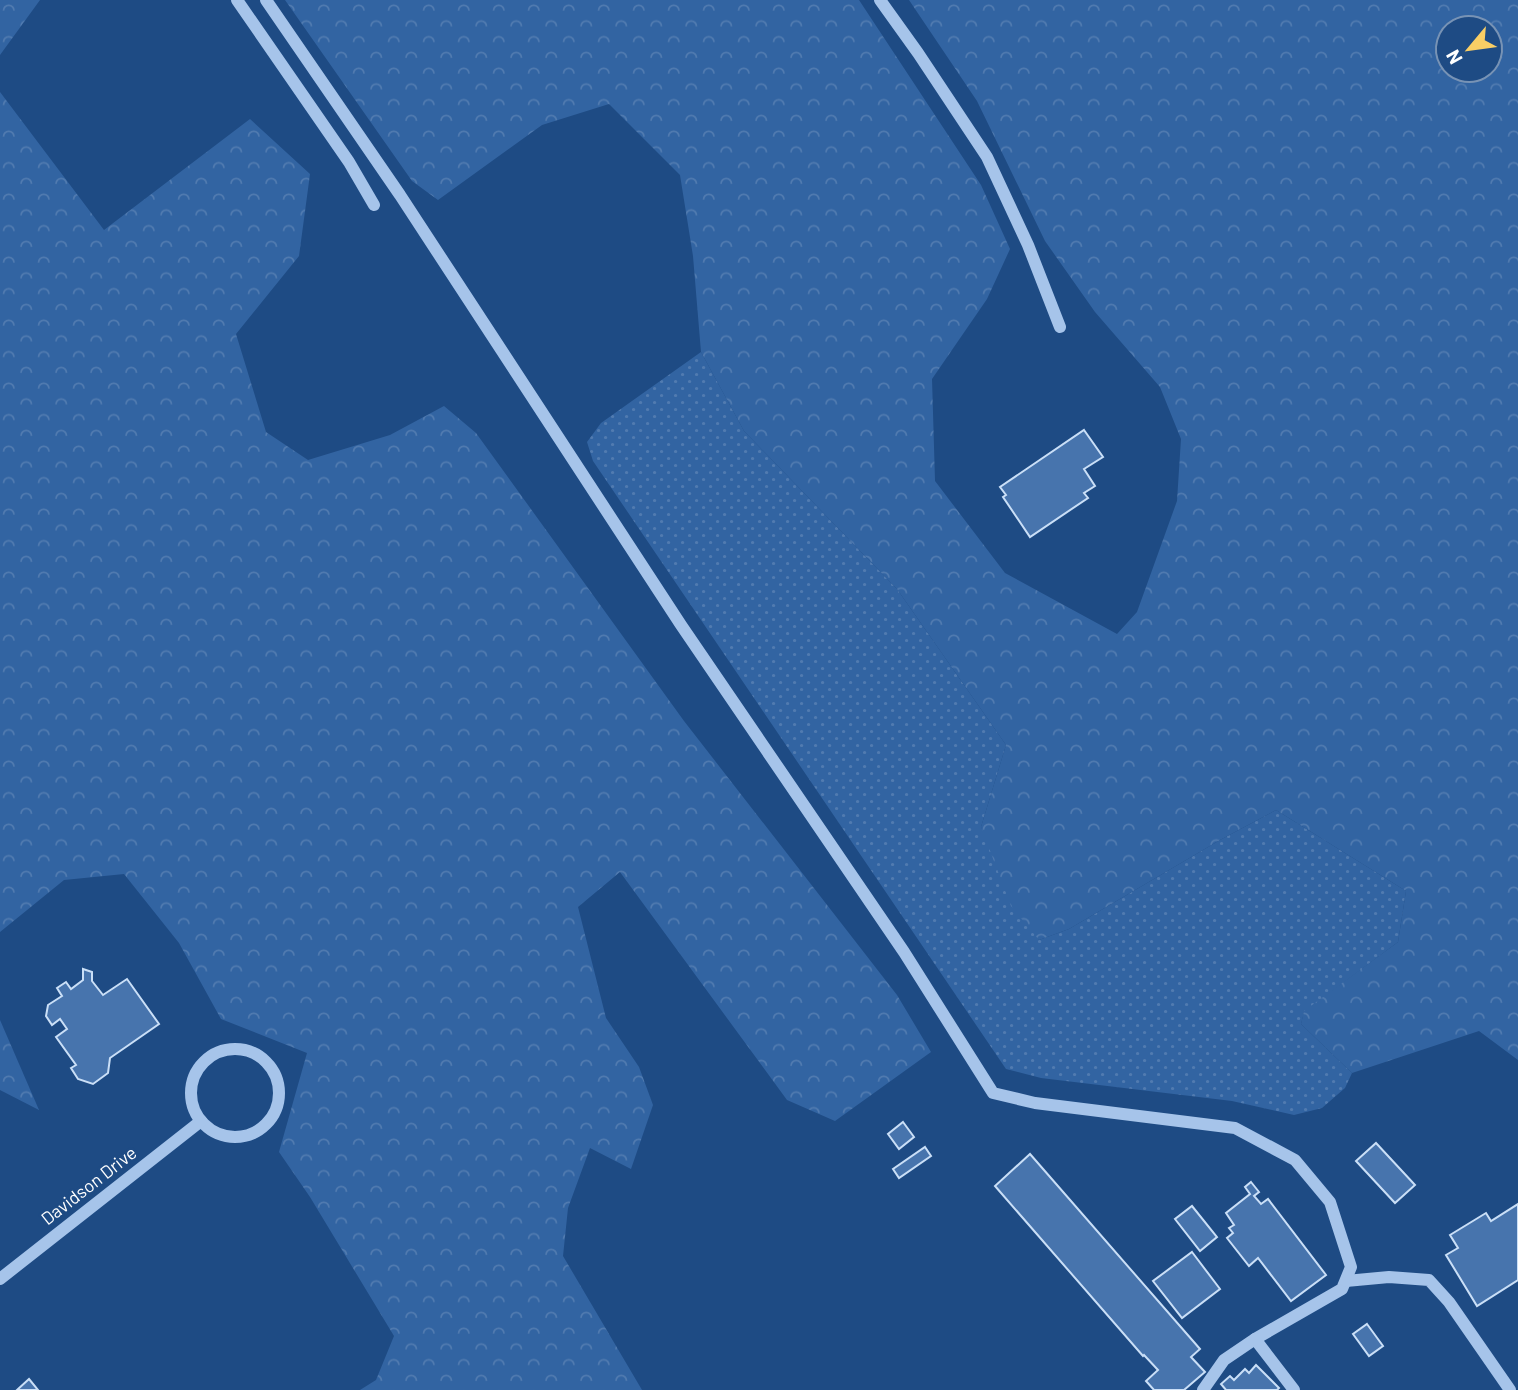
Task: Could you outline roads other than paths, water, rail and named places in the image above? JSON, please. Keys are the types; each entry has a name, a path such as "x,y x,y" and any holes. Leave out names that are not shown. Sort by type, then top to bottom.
{"street":[{"path":"237,0 349,162 374,205"},
{"path":"266,0 400,195 681,625 896,941 993,1094 1035,1103 1235,1128 1295,1160 1330,1202 1351,1267 1342,1289 1224,1360 1203,1390"},
{"path":"880,0 987,156 1028,245 1060,327"},
{"path":"237,1048 251,1051 264,1059 273,1070 278,1083 279,1098 275,1112 266,1124 254,1133 240,1137 225,1136 201,1121 193,1108 192,1079 209,1056 222,1050 237,1048"},
{"name":"Davidson Drive","path":"0,1279 201,1121"},
{"path":"1346,1281 1389,1278 1429,1280 1449,1302 1510,1390"},
{"path":"1255,1339 1294,1390"}]}
